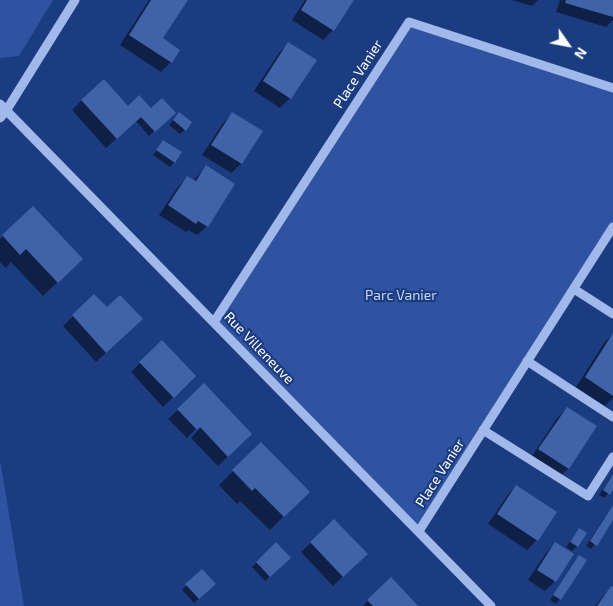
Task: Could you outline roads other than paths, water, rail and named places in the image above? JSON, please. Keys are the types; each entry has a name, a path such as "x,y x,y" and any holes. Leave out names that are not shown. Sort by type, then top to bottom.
{"street":[{"name":"Rue Villeneuve","path":"75,0 2,111 214,322 491,606"},
{"name":"Place Vanier","path":"214,322 409,22 613,88"},
{"name":"Place Vanier","path":"419,531 613,227"},
{"path":"574,289 613,314"},
{"path":"528,361 613,417"},
{"path":"483,430 588,496 613,457"}],"park label":[{"name":"Parc Vanier","path":"401,295"}]}
